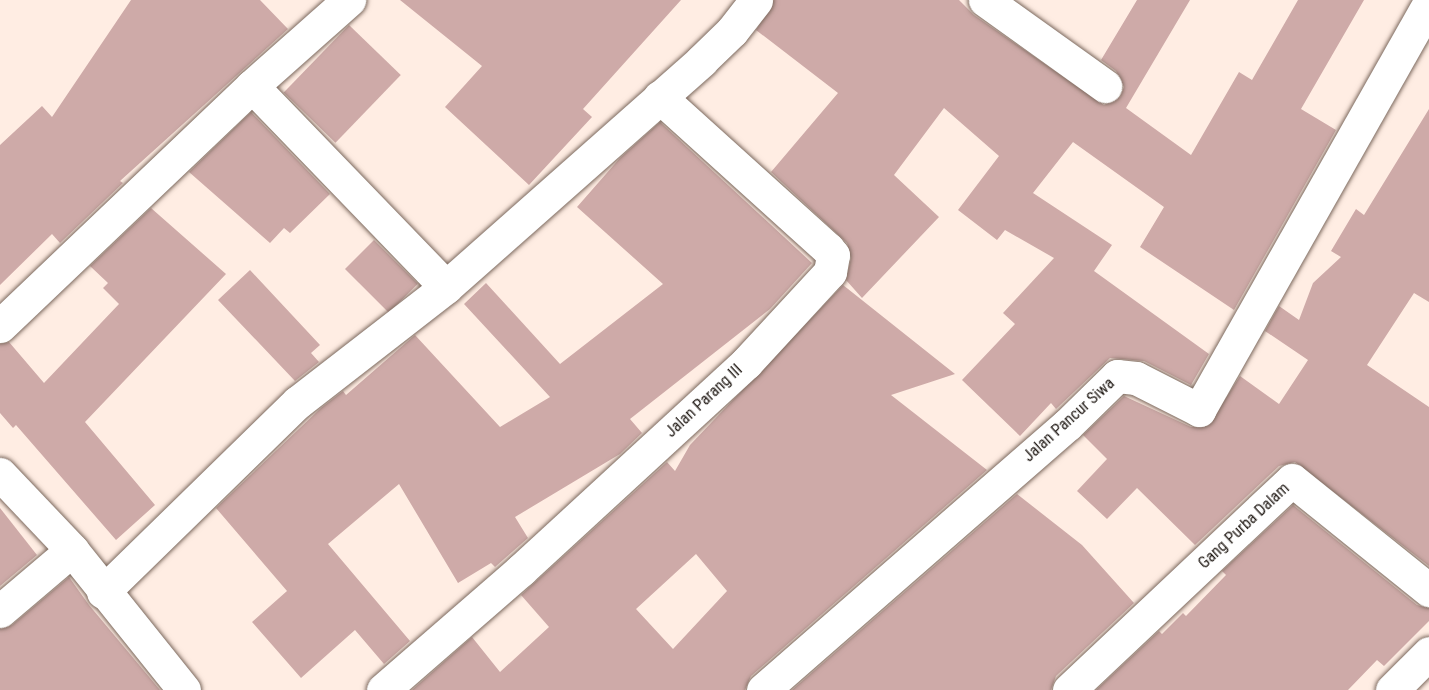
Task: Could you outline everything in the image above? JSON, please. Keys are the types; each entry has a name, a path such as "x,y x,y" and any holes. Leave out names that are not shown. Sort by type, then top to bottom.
{"street":[{"path":"0,326 252,86 349,0"},
{"path":"104,592 298,402 446,287 732,32 756,0"},
{"path":"985,0 1104,86"},
{"name":"Jalan Pancur Siwa","path":"763,690 1067,424 1117,376 1136,378 1199,410 1429,3"},
{"path":"252,86 446,287"},
{"name":"Jalan Parang III","path":"383,690 521,570 746,363 830,272 833,255 828,249 656,100"},
{"path":"0,474 72,550 184,690"},
{"name":"Gang Purba Dalam","path":"1069,690 1292,480 1429,590"},
{"path":"0,611 72,550"},
{"path":"1392,690 1429,653"}],"building":[{"path":"131,0 260,0 288,29 120,181 123,183 60,243 52,234 0,285 0,145 42,106 52,117"},
{"path":"400,0 681,0 583,109 592,117 529,185 445,107 482,66"},
{"path":"774,0 959,0 974,15 1104,105 1120,97 1124,87 1116,71 1101,60 1137,0 1190,0 1126,108 1191,155 1239,72 1252,80 1298,0 1364,0 1301,109 1336,130 1234,310 1140,247 1164,207 1073,142 1033,193 1112,245 1094,271 1209,354 1191,385 1144,361 1110,358 1056,409 1051,403 1020,436 962,380 1015,324 1003,313 1054,258 1005,230 997,240 958,210 999,156 944,108 894,175 939,217 862,298 846,280 851,258 847,243 771,172 838,93 756,30"},
{"path":"349,25 401,75 335,143 284,93"},
{"path":"1429,109 1429,302 1414,293 1367,365 1429,407 1429,566 1295,462 1279,466 1195,545 1137,488 1107,519 1077,491 1107,459 1083,435 1124,396 1191,427 1208,426 1240,376 1279,404 1308,360 1265,331 1279,306 1299,320 1313,283 1341,257 1331,251 1356,209 1364,215"},
{"path":"251,112 330,194 290,233 284,228 270,243 189,172"},
{"path":"660,122 812,263 770,309 630,419 642,433 620,454 515,517 528,538 495,567 491,563 458,583 399,484 328,544 410,641 384,664 355,630 301,678 252,622 287,591 216,508 321,408 343,391 346,395 415,335 500,427 550,397 464,304 486,283 560,364 663,284 577,207 620,158"},
{"path":"151,208 226,274 85,422 155,505 116,540 16,425 13,428 0,413 0,344 9,342 44,383 119,304 103,288 108,283 90,266"},
{"path":"374,240 418,284 389,313 345,269"},
{"path":"250,270 320,345 311,353 319,362 295,381 218,300"},
{"path":"843,285 955,374 891,395 987,470 751,676 745,690 412,690 472,637 500,672 549,627 521,595 667,462 675,471 690,445","holes":["696,554 727,591 673,649 636,609"]},
{"path":"1017,494 1082,545 1134,603 1056,676 1051,690 792,690"},
{"path":"1293,505 1417,605 1429,608 1429,621 1384,666 1377,660 1348,690 1096,690 1159,631 1162,634 1183,613 1186,616 1226,575 1222,571"},
{"path":"0,508 37,555 0,586"},
{"path":"69,577 89,605 160,690 0,690 0,629 12,625"}]}
